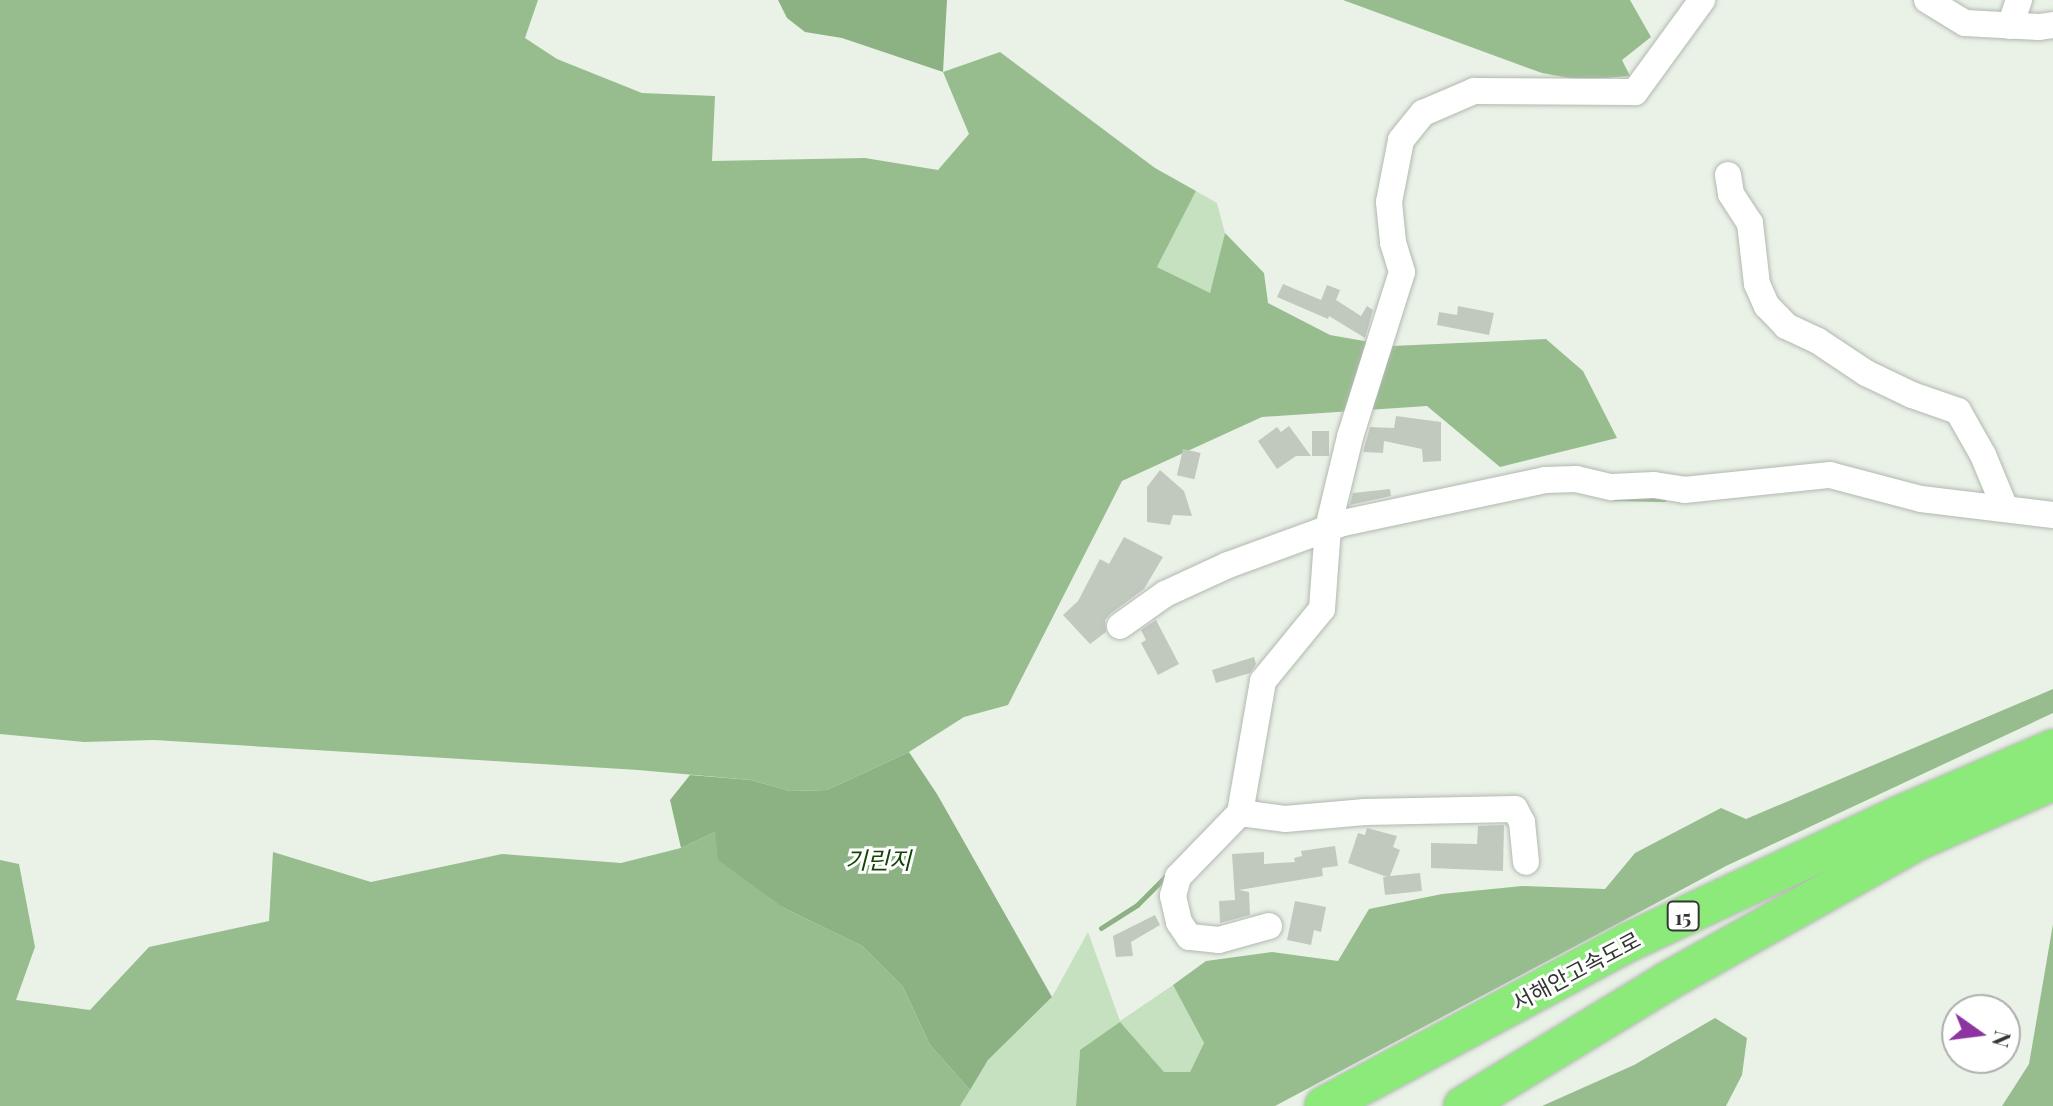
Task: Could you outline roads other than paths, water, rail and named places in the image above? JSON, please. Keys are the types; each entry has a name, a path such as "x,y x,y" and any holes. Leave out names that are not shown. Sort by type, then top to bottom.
{"highway":[{"name":"서해안고속도로","path":"1324,1106 1629,942 1898,816 2053,749"},
{"name":"15","path":"1463,1106 1666,982 1915,842 2053,781"}],"street":[{"path":"1269,926 1219,940 1189,937 1179,922 1173,896 1178,877 1240,813 1263,681 1322,609 1328,528 1350,437 1402,272 1393,242 1389,202 1401,140 1423,113 1474,91 1635,92 1702,0"},
{"path":"1927,0 1965,23 2053,25"},
{"path":"2010,26 2019,0"},
{"path":"1728,175 1731,194 1750,223 1757,284 1767,306 1786,326 1818,341 1866,373 1912,395 1958,411 1983,455 2005,508"},
{"path":"1120,626 1165,594 1228,565 1328,528 1560,479 1612,487 1654,485 1684,490 1830,475 1921,499 2053,515"},
{"path":"1240,813 1285,819 1365,812 1515,809 1522,822 1526,862"}],"water":[{"path":"778,0 947,0 943,72 842,38 805,32 787,18"},
{"name":"기린지","path":"909,752 937,794 1052,997 988,1060 970,1090 930,1045 903,987 862,946 784,908 718,860 715,832 681,848 670,800 690,775 751,780 790,791 827,790"}],"waterway":[{"path":"1614,498 1664,499"},
{"path":"1101,928 1137,905 1168,874"}]}
